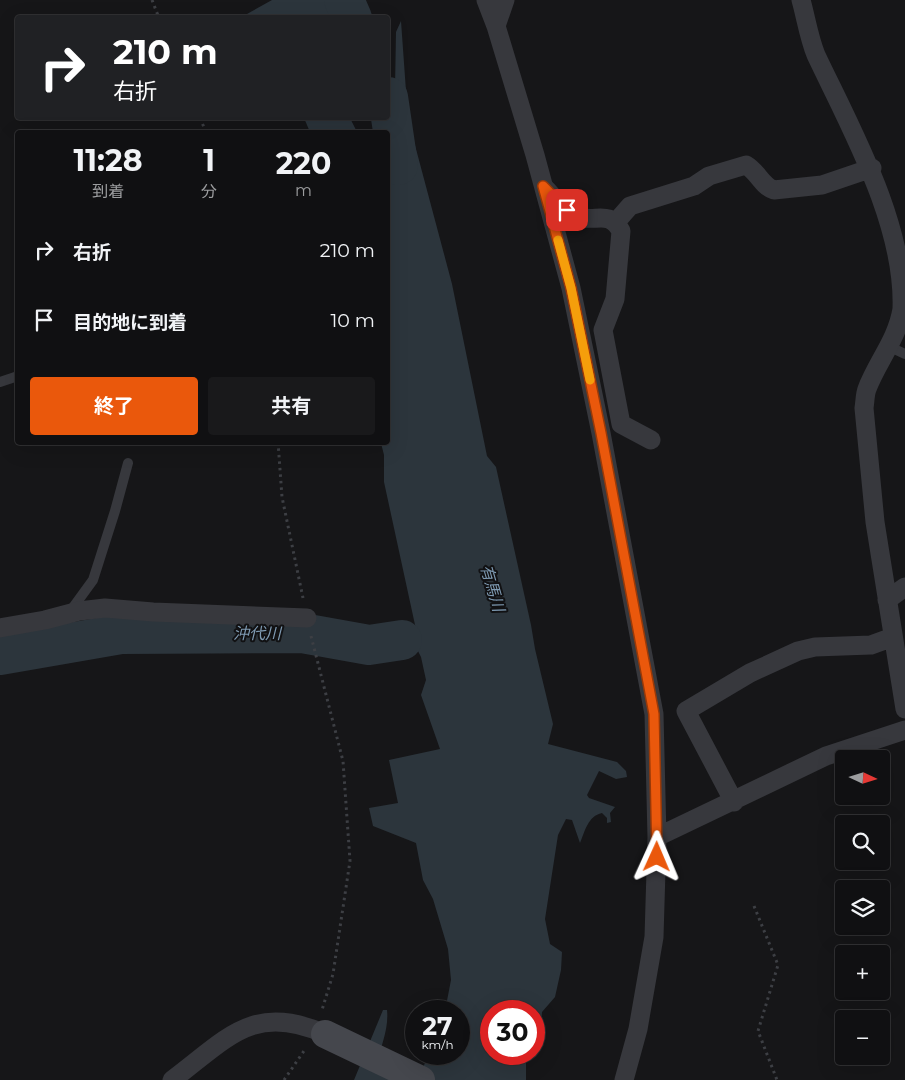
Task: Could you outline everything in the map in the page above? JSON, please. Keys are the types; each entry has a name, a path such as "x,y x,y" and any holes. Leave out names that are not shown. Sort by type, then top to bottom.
{"street":[{"path":"486,0 496,26 571,288 601,433 654,714 657,837 654,936 638,1029 624,1080"},
{"path":"496,26 505,0"},
{"path":"801,0 816,53 848,115 890,209 903,264 902,310 897,351 867,390 864,408 875,522 905,709"},
{"path":"616,222 630,206 694,186 709,176 746,165 753,169 767,188 774,190 822,185 872,168"},
{"path":"543,186 567,210 577,217 608,218 616,222 621,230 615,299 603,330 621,424 651,440"},
{"path":"887,600 905,587"},
{"path":"0,628 105,608 308,622"},
{"path":"734,802 686,711 750,673 798,651 814,647 871,645 893,637"},
{"path":"657,837 734,802 826,756 905,730"},
{"path":"172,1080 242,1029 256,1023 290,1021 320,1032 421,1080"}],"lane":[{"path":"0,382 15,377"},
{"path":"69,614 93,580 128,463"}],"path":[{"path":"152,0 158,15"},
{"path":"278,445 282,497 319,670 343,761 350,861 333,974 320,1032 284,1080"},
{"path":"754,906 778,965 758,1031 777,1080"}],"water":[{"path":"272,0 358,0 350,15 337,12 334,15 247,14"},
{"path":"401,21 408,119 452,284 487,456 496,467 553,724 548,744 617,762 626,771 627,777 616,779 599,771 587,795 589,798 615,807 610,813 611,822 607,823 607,818 602,813 593,817 580,843 572,820 566,819 558,835 545,919 550,944 562,952 561,970 555,997 545,1009 545,1000 480,1000 480,1065 526,1065 526,1080 416,1080 424,1065 470,1065 470,1000 447,1000 451,980 448,949 433,899 423,880 416,843 373,826 369,808 398,803 389,760 440,749 421,695 426,680 421,657 415,645 391,642 386,647 380,646 375,649 363,650 359,646 350,645 349,639 367,643 378,639 412,637 417,634 384,482 384,455 382,445 390,445 390,130 386,130 390,120 395,88 396,32"},
{"path":"305,120 351,120 356,130 309,130"},
{"path":"383,1010 387,1010 387,1024 377,1064 400,1080 354,1080"}],"waterway":[{"name":"有馬川","path":"344,0 351,15"},
{"name":"有馬川","path":"390,111 398,165"},
{"name":"沖代川","path":"0,655 121,634 302,633 369,645 402,640"}],"slow traffic":[{"path":"558,240 571,288 590,380"}],"route":[{"path":"567,210 543,186 571,288 601,433 654,714 657,857"}]}
